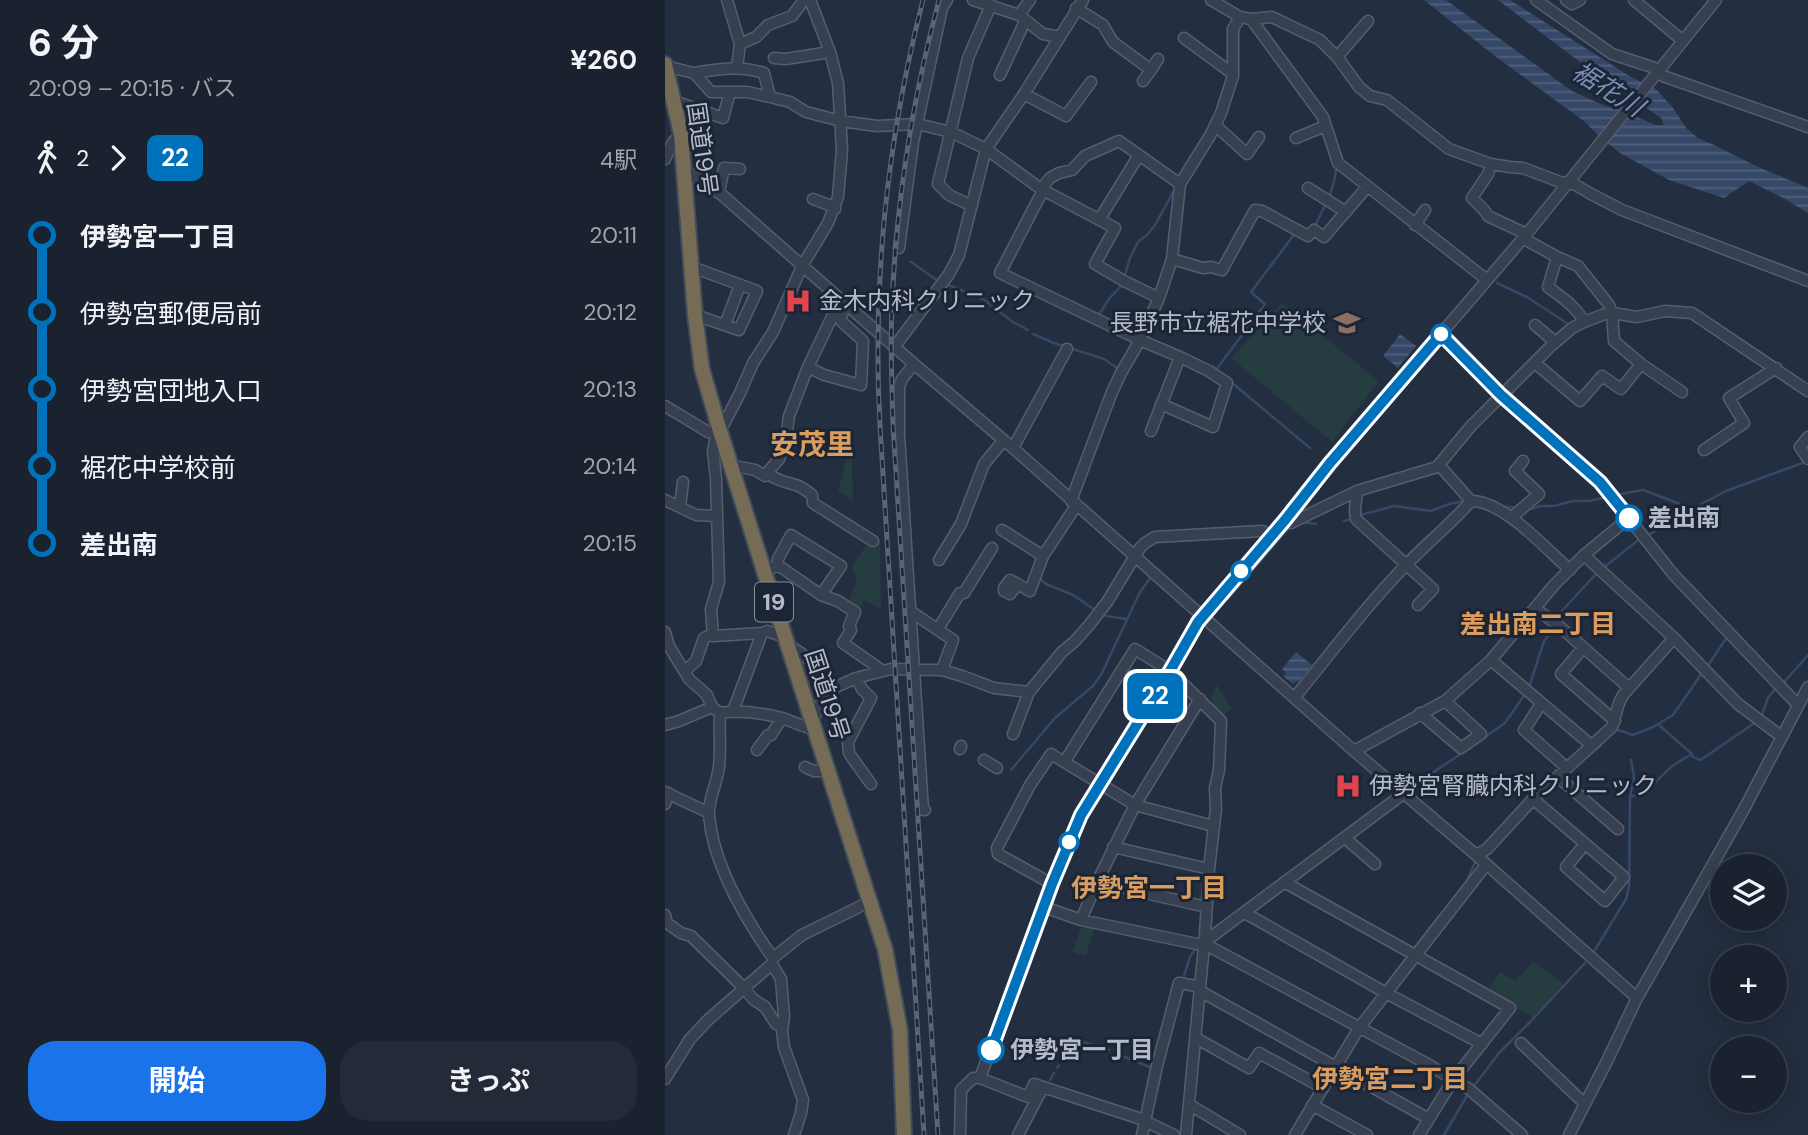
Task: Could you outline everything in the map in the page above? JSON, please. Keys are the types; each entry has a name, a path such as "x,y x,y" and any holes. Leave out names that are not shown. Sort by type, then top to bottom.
{"highway":[{"name":"国道19号","path":"665,65 681,134 695,315 702,369 730,465 770,569 786,641 885,948 899,1026 904,1135"}],"street":[{"path":"727,0 740,44 737,67"},
{"path":"740,44 757,37 768,25 792,16 804,0"},
{"path":"712,634 711,609 719,582 713,451 753,363 773,332 802,266 835,209 838,197 841,121 838,83 810,0"},
{"path":"899,248 912,142 942,9 947,0"},
{"path":"973,0 1022,18 1043,34 1061,37"},
{"path":"1000,75 1030,0"},
{"path":"1211,0 1240,17 1272,17 1320,40 1337,57 1359,87 1370,96 1387,100 1449,149 1491,164 1523,167 1574,184 1622,210 1808,281"},
{"path":"1536,0 1612,54 1653,67 1658,75 1808,127"},
{"path":"1566,0 1572,4 1580,0"},
{"path":"1634,0 1683,41"},
{"path":"980,1078 1052,884 1081,815 1202,617 1525,236 1716,0"},
{"path":"895,346 949,274 959,255 986,149 1061,37 1079,4 1103,25 1113,42 1151,69"},
{"path":"972,206 949,195 938,184 968,58 991,5"},
{"path":"1016,583 1030,591 1043,556 1074,503 1112,392 1159,298 1172,259 1180,184 1215,125 1233,74 1233,29 1240,17"},
{"path":"1251,19 1323,117 1338,163 1487,280"},
{"path":"1337,57 1367,26"},
{"path":"1184,38 1233,74"},
{"path":"774,58 786,59 829,52"},
{"path":"1143,81 1158,59"},
{"path":"665,65 694,74 737,67 764,73 770,97"},
{"path":"694,74 711,92 747,92 770,97 790,102 806,112 841,121 877,126 917,124 951,132 986,149 1041,189 1115,228 1095,264 1159,298"},
{"path":"1024,94 1066,116 1091,82"},
{"path":"674,101 723,118 730,92"},
{"path":"1215,125 1247,154 1259,138"},
{"path":"1296,138 1325,126"},
{"path":"665,159 673,142 681,134"},
{"path":"1161,404 1213,427 1227,383 1180,357 999,273 1041,194 1041,189 1050,178 1072,170 1085,156 1119,141 1180,184"},
{"path":"1100,220 1139,155"},
{"path":"1491,164 1488,174 1472,198 1488,216 1522,232 1528,241 1578,266 1609,305 1614,341 1641,364 1682,392"},
{"path":"719,192 724,168 740,169"},
{"path":"685,170 719,192 1637,998"},
{"path":"1172,259 1203,268 1222,270 1255,210 1262,211 1308,236 1314,230 1324,237 1367,187"},
{"path":"1308,188 1346,212"},
{"path":"813,199 835,209"},
{"path":"1415,225 1425,210"},
{"path":"1557,257 1548,288 1581,315 1584,322"},
{"path":"692,267 757,291 739,330 695,315"},
{"path":"725,325 740,285"},
{"path":"808,367 824,375 862,385 863,341 841,321 843,302"},
{"path":"730,465 755,470 765,477 779,460 786,439 789,416 808,367 843,302"},
{"path":"1285,520 1291,523 1357,491 1439,466 1471,426 1555,342 1572,328 1612,313 1637,317 1665,311 1692,313 1808,391"},
{"path":"1535,325 1555,342"},
{"path":"1441,334 1501,395 1600,482 1673,573 1798,705"},
{"path":"1013,448 1067,349"},
{"path":"1151,430 1180,357"},
{"path":"1535,363 1580,401 1602,376 1621,389 1641,364"},
{"path":"914,364 899,387 899,435 925,810"},
{"path":"1704,450 1744,423 1729,398 1776,368"},
{"path":"665,406 708,432 720,431"},
{"path":"1808,437 1800,447 1808,459"},
{"path":"939,560 961,524 984,464 1003,441"},
{"path":"1512,517 1539,494 1515,471 1523,461"},
{"path":"1439,466 1471,501"},
{"path":"767,472 787,484 799,485 812,495 813,503 873,541"},
{"path":"680,507 683,482"},
{"path":"1357,491 1354,514 1356,519 1433,589 1418,605"},
{"path":"665,500 697,515 716,516"},
{"path":"1295,697 1406,564 1471,501 1481,500 1512,517 1570,570"},
{"path":"1354,751 1444,701 1491,660 1555,584 1584,555 1629,518"},
{"path":"1002,530 1043,556"},
{"path":"1013,734 1029,691 1090,624 1145,543 1155,537 1262,531 1271,536"},
{"path":"821,595 841,566 791,534 770,569 821,595 838,601 855,612 849,626 851,630 843,643 883,671"},
{"path":"938,629 992,548"},
{"path":"1584,555 1674,638 1738,704 1782,737"},
{"path":"1536,609 1629,688"},
{"path":"910,611 953,640 942,670"},
{"path":"685,671 696,661 704,638 712,634 734,636 767,631 807,657 814,664 827,691"},
{"path":"665,632 667,646 689,679 707,695 716,710 719,767 709,813 718,858 724,872 741,909 781,979 783,1046 803,1100 794,1135"},
{"path":"733,711 762,633"},
{"path":"1476,855 1487,849 1533,799 1604,736 1612,727 1619,703 1629,688 1674,638"},
{"path":"1583,648 1561,674 1615,721"},
{"path":"1065,761 1135,649 1170,671 1221,721 1219,771 1215,788 1216,809 1186,1135"},
{"path":"1491,660 1591,745"},
{"path":"665,725 716,710 763,714 809,727 827,691 856,678 895,668 942,670 994,688 1029,691"},
{"path":"856,678 871,698 848,742 849,753 871,784"},
{"path":"1569,1135 1637,998 1738,820 1808,687"},
{"path":"1081,920 1135,804 1200,699"},
{"path":"1420,713 1461,748 1481,734 1444,701"},
{"path":"1541,704 1524,730 1567,768"},
{"path":"757,750 782,718"},
{"path":"1052,884 998,854 997,848 1030,785 1051,754 1135,804 1213,826"},
{"path":"983,760 997,768"},
{"path":"805,767 814,771 828,771"},
{"path":"1558,777 1618,829"},
{"path":"1044,907 1081,920 1203,943 1403,794"},
{"path":"666,796 709,813"},
{"path":"1533,799 1624,877 1605,901 1566,867 1584,844"},
{"path":"1345,838 1375,864"},
{"path":"1114,847 1209,869"},
{"path":"1295,1135 1359,1028 1486,865"},
{"path":"1097,882 1207,907"},
{"path":"1284,882 1510,1008 1453,1080 1419,1135"},
{"path":"665,1079 690,1039 772,961 802,935 869,902"},
{"path":"1245,913 1482,1044"},
{"path":"665,915 667,923 681,933 691,936 753,999 765,1007 776,1024 783,1025"},
{"path":"1203,943 1431,1066 1469,1089 1522,1135"},
{"path":"1142,1135 1179,982 1196,986 1200,991 1429,1119"},
{"path":"1196,1038 1249,1068 1259,1053 1323,1088"},
{"path":"1521,1043 1585,1104"},
{"path":"960,1135 961,1090 972,1078 980,1078 1028,1097 1034,1084 1144,1120 1174,1135"},
{"path":"1018,1135 1043,1087"},
{"path":"1190,1105 1240,1135"},
{"path":"1312,1105 1367,1135"}],"green space":[{"path":"1282,303 1379,381 1332,442 1231,358"},
{"path":"850,446 852,447 853,501 838,491"},
{"path":"880,542 881,609 864,600 858,610 848,605 857,579 851,567 868,543"},
{"path":"1216,684 1232,708 1222,717 1212,702"},
{"path":"1083,923 1095,926 1086,956 1072,952"},
{"path":"1533,961 1565,985 1535,1019 1487,991 1500,972 1515,981"}],"water":[{"path":"1424,0 1446,0 1572,91 1655,125 1664,125 1661,118 1580,62 1498,0 1510,0 1631,77 1656,89 1687,129 1698,138 1808,188 1808,213 1749,181 1724,198 1669,180 1620,153 1585,122"},
{"path":"1400,334 1416,346 1398,368 1383,356"},
{"path":"1296,652 1312,665 1298,682 1293,684 1283,676 1286,673 1282,669"}],"waterway":[{"path":"1329,197 1336,167"},
{"path":"1124,278 1138,242 1155,225 1175,189"},
{"path":"1314,228 1326,203"},
{"path":"1218,371 1216,370 1265,304 1251,292 1296,232"},
{"path":"911,262 938,281"},
{"path":"1497,283 1527,297 1568,324"},
{"path":"946,284 983,299 1028,330"},
{"path":"1098,316 1123,284"},
{"path":"1033,334 1104,359 1120,370"},
{"path":"1231,382 1310,448"},
{"path":"1650,534 1726,491 1805,462"},
{"path":"1615,495 1643,490 1696,507"},
{"path":"1527,508 1608,497"},
{"path":"1357,516 1394,506 1431,511 1465,501"},
{"path":"1501,506 1517,508"},
{"path":"1344,521 1352,519"},
{"path":"1302,522 1316,524"},
{"path":"1228,599 1293,526"},
{"path":"1603,568 1641,538"},
{"path":"1559,614 1597,573"},
{"path":"1011,770 1055,718 1093,686 1101,675 1139,594 1150,578"},
{"path":"1041,580 1073,595 1095,610"},
{"path":"1106,616 1127,619"},
{"path":"1529,687 1544,641 1554,628"},
{"path":"1707,667 1727,637"},
{"path":"1785,681 1808,655"},
{"path":"1618,730 1633,735 1673,715 1702,673"},
{"path":"1761,717 1768,698 1775,689"},
{"path":"1482,739 1505,723 1523,697"},
{"path":"1658,724 1692,754"},
{"path":"1593,953 1626,899 1629,887 1630,797 1645,792 1672,766 1690,755 1702,759 1753,724"},
{"path":"1577,765 1601,745"},
{"path":"1407,790 1465,751"},
{"path":"1630,797 1634,777 1631,760"},
{"path":"1466,883 1475,862"},
{"path":"1412,951 1439,916"},
{"path":"1184,976 1196,948"},
{"path":"1384,987 1407,957"},
{"path":"1474,1086 1499,1053 1585,963"},
{"path":"1064,1057 1076,1040 1109,1050"},
{"path":"1120,1055 1152,1068"},
{"path":"1320,1083 1330,1068"},
{"path":"1050,1080 1054,1073"},
{"path":"1298,1120 1316,1089"},
{"path":"1444,1135 1468,1094"}],"railway":[{"path":"923,0 910,53 891,158 881,265 878,372 924,1135"},
{"path":"938,1135 893,425 891,336 897,229 907,152 939,0"}],"bus line":[{"name":"22","path":"991,1050 1052,884 1081,815 1198,622 1441,334 1501,395 1600,482 1629,518"}],"place":[{"name":"金木内科クリニック","path":"798,301"},
{"name":"長野市立裾花中学校","path":"1347,323"},
{"name":"差出南","path":"1629,518"},
{"name":"伊勢宮腎臓内科クリニック","path":"1348,786"},
{"name":"伊勢宮一丁目","path":"991,1050"}],"district":[{"name":"安茂里","path":"812,444"},
{"name":"差出南二丁目","path":"1538,624"},
{"name":"伊勢宮一丁目","path":"1149,888"},
{"name":"伊勢宮二丁目","path":"1390,1079"}],"water label":[{"name":"裾花川","path":"1608,89"}]}
